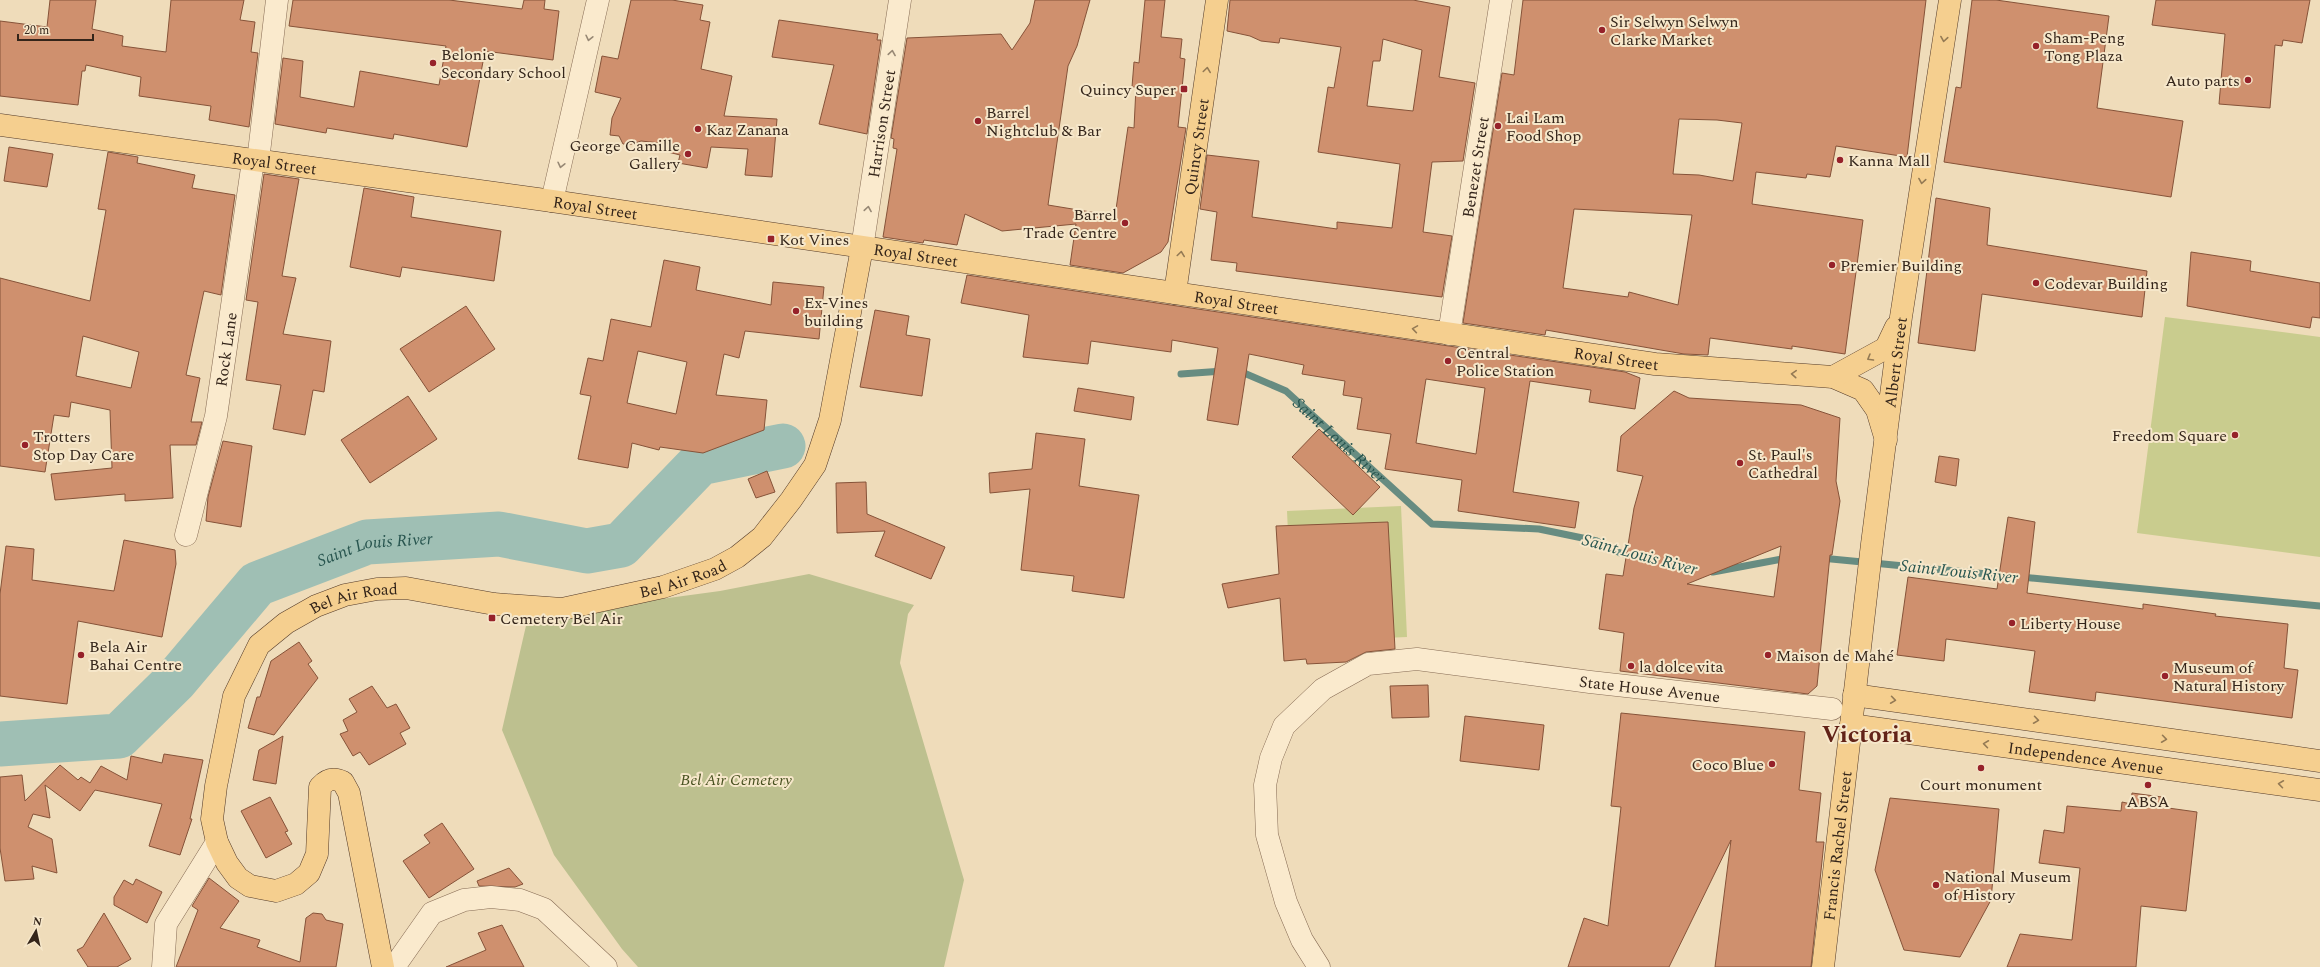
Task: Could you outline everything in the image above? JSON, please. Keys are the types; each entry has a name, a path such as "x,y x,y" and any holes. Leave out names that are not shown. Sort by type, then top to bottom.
{"main road":[{"name":"Quincy Street","path":"1175,293 1217,0"},
{"name":"Albert Street","path":"1850,725 1901,317 1950,0"},
{"name":"Royal Street","path":"0,125 552,201 1655,364 1833,377 1863,390 1877,410 1886,440"},
{"name":"Bel Air Road","path":"383,967 349,792 343,782 331,779 325,781 320,787 317,854 309,873 296,884 276,891 250,886 238,878 227,864 216,842 212,819 216,786 234,696 259,646 286,623 316,606 345,595 377,589 406,588 494,604 562,609 663,586 715,568 737,556 762,537 791,500 815,465 830,420 862,248"},
{"path":"1833,377 1886,348 1901,317"},
{"name":"Independence Avenue","path":"1854,695 2320,761"},
{"name":"Independence Avenue","path":"1850,725 2320,790"},
{"name":"Francis Rachel Street","path":"1823,967 1850,725"}],"street":[{"name":"Rock Lane","path":"186,535 216,416 255,161 277,0"},
{"path":"552,201 598,0"},
{"name":"Harrison Street","path":"862,248 900,0"},
{"name":"Benezet Street","path":"1449,334 1501,0"},
{"name":"State House Avenue","path":"1319,967 1302,940 1286,902 1267,835 1265,785 1271,758 1284,726 1323,689 1368,664 1417,659 1832,710"},
{"path":"1850,725 1832,710 1854,695"},
{"path":"163,967 166,924 216,842"},
{"path":"394,967 432,913 464,900 491,897 520,900 544,909 606,967"}],"green space":[{"name":"Freedom Square","path":"2165,317 2320,337 2320,557 2137,533"},
{"path":"1401,506 1407,637 1293,642 1287,511"},
{"name":"Bel Air Cemetery","path":"809,574 914,605 908,614 900,663 964,880 944,967 638,967 622,949 554,855 502,730 528,617 720,591"}],"building":[{"path":"50,0 96,0 92,29 123,36 122,46 166,52 171,0 244,0 240,20 255,22 251,52 258,53 249,127 209,120 211,106 139,96 141,77 86,65 85,71 82,71 78,105 0,96 0,21 47,27"},
{"path":"293,0 449,0 522,9 524,0 545,0 544,9 559,11 553,60 485,51 467,147 394,134 393,139 327,128 326,133 275,124 283,58 303,61 300,97 354,107 360,71 439,85 446,46 289,26"},
{"path":"631,0 672,0 703,5 700,20 710,22 701,69 732,76 724,116 777,119 772,177 745,175 748,149 711,147 707,168 678,163 680,155 668,152 670,144 641,141 633,144 623,144 619,136 610,135 612,118 621,98 595,92 602,56 618,59"},
{"path":"1035,0 1090,0 1077,46 1068,66 1048,205 1115,216 1128,127 1134,128 1136,87 1132,87 1134,62 1139,63 1145,0 1165,0 1161,37 1182,39 1180,58 1185,59 1178,127 1186,128 1168,242 1161,252 1123,273 1070,265 1076,224 1002,231 965,214 957,245 924,240 923,243 883,237 897,149 893,148 894,139 891,138 907,38 1001,34 1012,50 1030,23"},
{"path":"1230,0 1413,0 1450,7 1439,77 1475,83 1463,161 1432,162 1423,232 1452,236 1442,297 1236,271 1237,263 1211,260 1217,212 1200,209 1207,155 1259,161 1252,217 1337,229 1337,222 1392,228 1400,164 1318,152 1328,87 1334,88 1341,47 1280,38 1279,43 1261,41 1250,36 1227,31","holes":["1383,39 1422,50 1413,111 1367,106 1373,61 1380,61"]},
{"path":"1523,0 1926,0 1907,157 1836,146 1830,177 1807,174 1806,178 1756,172 1752,204 1863,220 1845,354 1792,346 1792,349 1710,338 1708,355 1684,354 1546,330 1545,335 1463,323 1502,73 1514,75","holes":["1679,119 1717,120 1742,123 1733,181 1699,175 1673,174","1574,209 1692,215 1678,305 1629,292 1628,297 1563,288"]},
{"path":"1972,0 1996,0 2109,16 2097,108 2183,121 2171,197 1944,162 1956,87 1961,88"},
{"path":"2156,0 2310,0 2302,43 2283,40 2282,46 2275,45 2270,108 2219,104 2225,34 2152,25"},
{"path":"779,20 878,34 877,40 881,40 867,134 819,124 834,65 772,57"},
{"path":"9,147 53,154 47,187 4,181"},
{"path":"108,152 138,157 137,163 195,175 192,188 235,195 221,295 204,291 186,375 200,378 191,422 202,422 196,445 170,445 173,498 125,501 125,494 55,500 51,474 112,468 110,410 71,402 69,417 54,415 45,472 0,466 0,278 90,301 106,210 98,209","holes":["83,336 139,352 131,388 76,376"]},
{"path":"264,174 299,179 282,276 296,278 283,334 331,341 324,392 313,390 305,435 273,429 281,385 246,380 258,302 246,300"},
{"path":"364,188 414,197 411,217 501,231 494,281 402,267 400,277 350,267"},
{"name":"Codevar Building","path":"1936,198 1990,208 1987,245 2147,271 2142,317 1982,294 1975,351 1918,343"},
{"path":"2191,252 2251,261 2250,271 2320,283 2320,318 2312,317 2310,328 2187,306"},
{"path":"664,260 700,267 696,290 771,305 773,282 824,287 819,339 745,331 739,358 724,354 716,395 767,400 764,430 703,453 660,447 659,450 632,443 628,468 578,459 591,396 580,394 588,358 603,361 611,319 651,327","holes":["638,351 687,362 676,414 627,403"]},
{"path":"967,275 1625,372 1640,378 1635,409 1589,402 1591,390 1530,381 1513,492 1579,502 1575,528 1458,511 1462,480 1385,469 1391,434 1357,429 1362,398 1343,395 1345,381 1302,374 1304,365 1249,354 1238,425 1207,420 1218,348 1172,340 1171,352 1091,341 1088,364 1023,357 1029,315 961,303","holes":["1426,379 1485,388 1476,454 1416,443"]},
{"path":"466,306 495,349 429,392 400,349"},
{"path":"875,310 909,316 906,335 930,339 922,396 860,387"},
{"path":"1078,388 1134,397 1131,420 1074,411"},
{"path":"1674,391 1689,398 1801,405 1840,418 1836,481 1840,501 1832,555 1830,555 1817,686 1808,694 1620,671 1624,633 1599,629 1606,574 1623,576 1634,508 1643,476 1617,471 1621,436","holes":["1781,546 1774,597 1687,584"]},
{"path":"408,396 437,439 370,483 341,440"},
{"path":"1319,429 1380,487 1353,515 1292,457"},
{"path":"1036,433 1085,439 1079,486 1139,495 1124,598 1072,591 1074,576 1021,570 1030,489 990,493 989,473 1032,469"},
{"path":"223,441 252,446 241,527 206,521 208,497"},
{"path":"1939,456 1959,459 1956,486 1935,482"},
{"path":"767,471 775,492 756,498 748,479"},
{"path":"866,482 867,514 945,547 931,579 875,556 885,531 837,533 836,483"},
{"path":"2008,517 2035,522 2027,593 2143,609 2143,604 2216,614 2215,616 2288,624 2284,668 2298,670 2292,718 2096,692 2095,701 2029,692 2035,651 1946,639 1944,661 1897,655 1908,577 1997,589"},
{"path":"1388,522 1395,649 1366,652 1346,662 1307,664 1306,659 1284,661 1280,598 1228,608 1222,584 1279,574 1276,526"},
{"path":"124,540 175,550 176,564 162,637 78,621 67,704 0,696 0,594 6,546 34,549 32,580 114,591"},
{"path":"299,642 312,661 308,664 318,678 274,735 248,728 257,697 260,697 271,661"},
{"path":"1428,685 1429,717 1392,718 1390,686"},
{"path":"372,686 387,708 396,704 410,728 400,733 406,744 369,765 360,752 353,756 340,734 348,731 343,720 357,712 349,699"},
{"path":"1621,713 1805,732 1799,790 1821,793 1816,842 1824,842 1811,967 1715,967 1731,840 1669,967 1568,967 1584,918 1608,926 1621,807 1611,806"},
{"path":"1465,716 1544,725 1539,770 1460,761"},
{"path":"283,736 276,784 253,780 259,750"},
{"path":"164,754 203,760 190,819 192,819 180,855 149,846 162,804 95,790 80,811 45,785 50,818 33,814 28,827 52,839 57,873 32,866 34,879 5,881 0,848 0,777 22,775 25,801 60,765 78,780 81,777 90,783 101,766 127,780 131,756 162,763"},
{"path":"2132,793 2162,797 2161,807 2197,812 2186,911 2141,906 2136,967 2007,967 2020,934 2072,940 2080,868 2039,863 2044,830 2064,833 2067,806 2121,811 2122,802 2131,804"},
{"path":"270,797 288,831 285,832 292,844 266,858 241,811"},
{"name":"National Museum of History","path":"1890,798 1999,809 1991,900 1960,957 1904,950 1875,870"},
{"path":"442,823 474,869 429,898 403,861 430,843 424,835"},
{"path":"509,868 523,884 515,887 479,886 477,881"},
{"path":"209,878 239,901 220,928 260,940 257,947 300,962 306,918 313,913 322,914 326,920 343,924 336,967 176,967 198,910 192,906"},
{"path":"136,879 162,892 147,923 114,905 114,897 124,880 133,885"},
{"path":"104,913 131,959 117,967 88,967 77,950 83,947"},
{"path":"502,925 524,967 446,967 486,950 478,933"}],"waterway":[{"name":"Saint Louis River","path":"1237,370 1286,391 1432,524 1539,529 1597,541 1620,553 1634,556"},
{"name":"Saint Louis River","path":"1181,374 1223,371"},
{"name":"Saint Louis River","path":"0,744 119,736 175,681 257,584 367,542 499,534 587,551 621,545 700,463 783,446"},
{"name":"Saint Louis River","path":"1713,572 1787,558"},
{"name":"Saint Louis River","path":"1821,558 2008,576"},
{"name":"Saint Louis River","path":"2021,577 2320,606"}],"place":[{"name":"Sir Selwyn Selwyn Clarke Market","path":"1602,30"},
{"name":"Sham-Peng Tong Plaza","path":"2036,46"},
{"name":"Belonie Secondary School","path":"433,63"},
{"name":"Auto parts","path":"2248,80"},
{"name":"Quincy Super","path":"1184,89"},
{"name":"Barrel Nightclub & Bar","path":"978,121"},
{"name":"Lai Lam Food Shop","path":"1498,126"},
{"name":"Kaz Zanana","path":"698,129"},
{"name":"George Camille Gallery","path":"688,154"},
{"name":"Kanna Mall","path":"1840,160"},
{"name":"Barrel Trade Centre","path":"1125,223"},
{"name":"Kot Vines","path":"771,239"},
{"name":"Premier Building","path":"1832,265"},
{"name":"Codevar Building","path":"2036,283"},
{"name":"Ex-Vines building","path":"796,311"},
{"name":"Central Police Station","path":"1448,361"},
{"name":"Freedom Square","path":"2235,435"},
{"name":"Trotters Stop Day Care","path":"25,445"},
{"name":"St. Paul's Cathedral","path":"1740,463"},
{"name":"Cemetery Bel Air","path":"492,618"},
{"name":"Liberty House","path":"2012,623"},
{"name":"Bela Air Bahai Centre","path":"81,655"},
{"name":"Maison de Mahé","path":"1768,655"},
{"name":"la dolce vita","path":"1631,666"},
{"name":"Museum of Natural History","path":"2165,676"},
{"name":"Coco Blue","path":"1772,764"},
{"name":"Court monument","path":"1981,768"},
{"name":"ABSA","path":"2148,785"},
{"name":"National Museum of History","path":"1936,885"}],"district":[{"name":"Victoria","path":"1867,734"}]}
